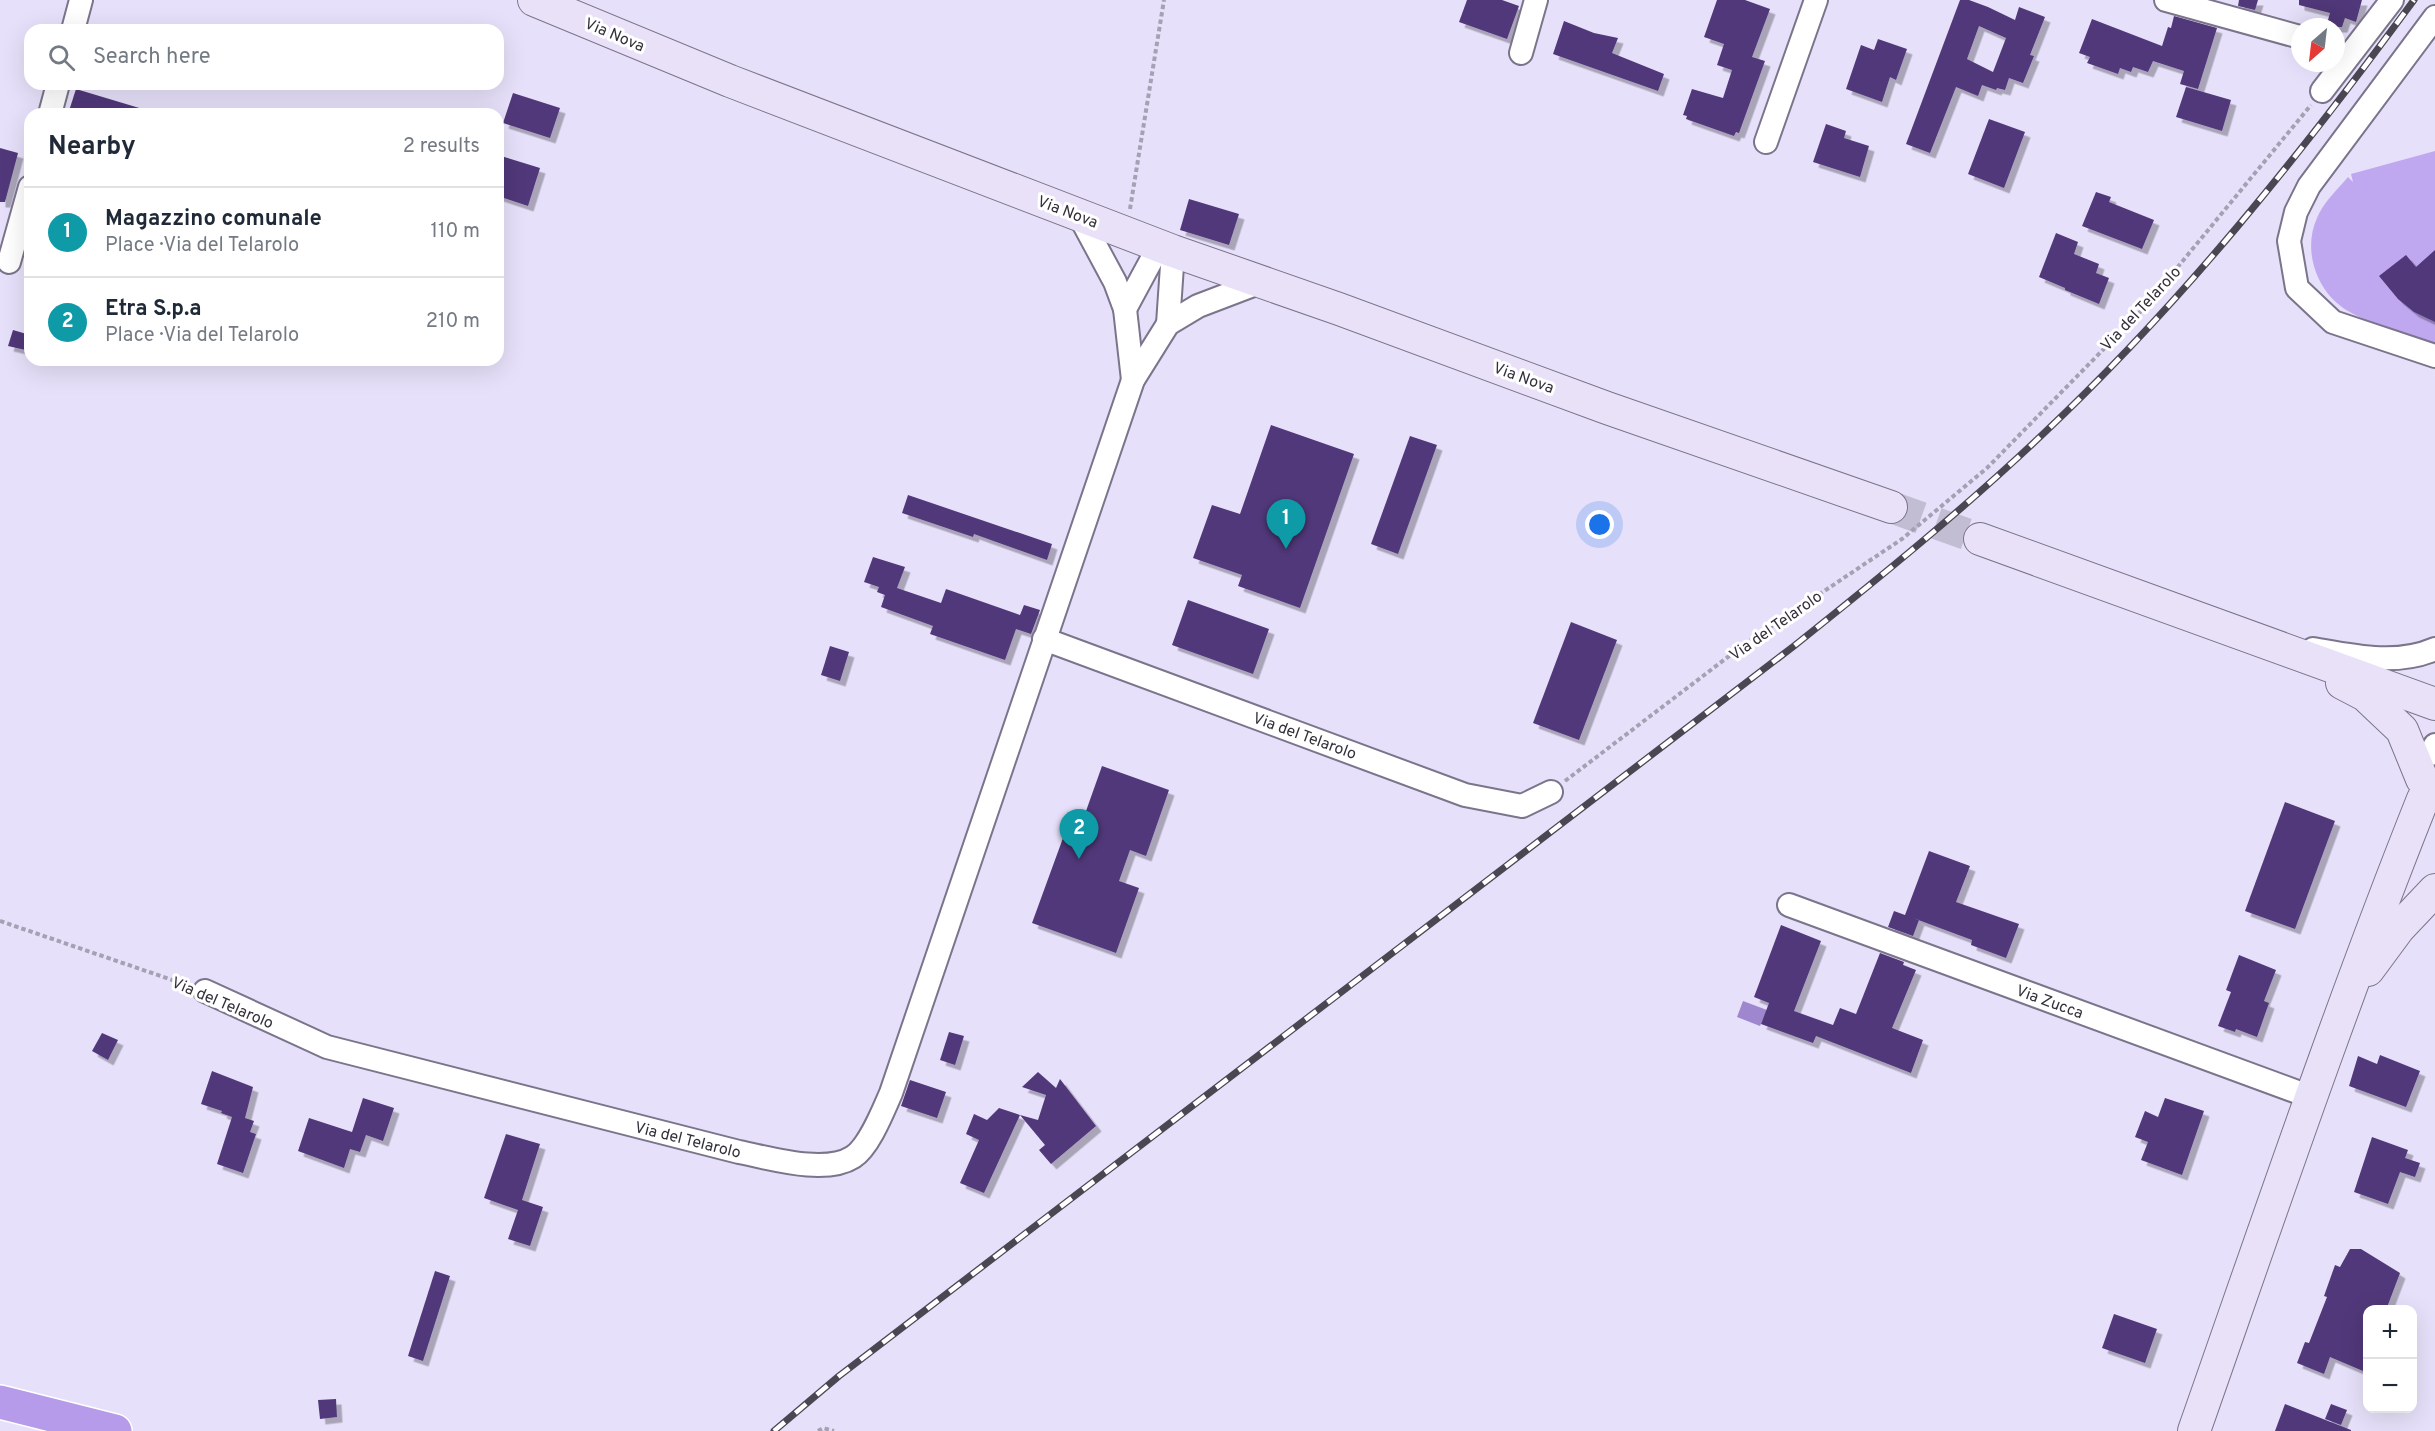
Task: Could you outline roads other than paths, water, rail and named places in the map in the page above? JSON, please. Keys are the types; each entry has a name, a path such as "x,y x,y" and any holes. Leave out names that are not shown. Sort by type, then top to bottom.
{"highway":[{"path":"0,1402 115,1431"}],"street":[{"path":"75,24 81,0"},
{"name":"Via Nova","path":"534,0 730,81 1157,245 1607,408 1891,507"},
{"path":"1521,52 1536,0"},
{"path":"1766,142 1816,0"},
{"path":"2166,0 2192,3 2291,34"},
{"path":"2345,48 2390,1"},
{"path":"2435,18 2309,186 2296,212 2289,241 2297,288 2333,321 2435,356"},
{"path":"2322,91 2332,72"},
{"path":"52,108 56,90"},
{"path":"9,262 24,208"},
{"path":"1079,215 1115,282 1125,309 1133,380"},
{"path":"1125,309 1157,245"},
{"path":"1157,245 1168,324"},
{"path":"1133,380 1168,324 1198,306 1261,282"},
{"name":"Via del Telarolo","path":"205,991 327,1047 739,1152 795,1163 834,1166 855,1156 877,1126 891,1093 1133,380"},
{"path":"1980,539 2435,704"},
{"name":"Via del Telarolo","path":"1044,639 1465,795 1522,806 1551,792"},
{"path":"2265,642 2378,660 2426,653 2435,649"},
{"path":"2194,1431 2311,1097 2430,775 2402,730 2365,695 2265,642"},
{"path":"2348,998 2399,928 2435,890"},
{"name":"Via Zucca","path":"1789,905 2311,1097"}],"tunnel":[{"path":"1891,507 1980,539"}],"railway":[{"path":"774,1431 839,1376 1794,646 1952,516 2013,462 2094,384 2192,280 2284,170 2414,0"}],"place":[{"name":"Magazzino comunale","path":"1286,549"},
{"name":"Etra S.p.a","path":"1079,859"}]}
